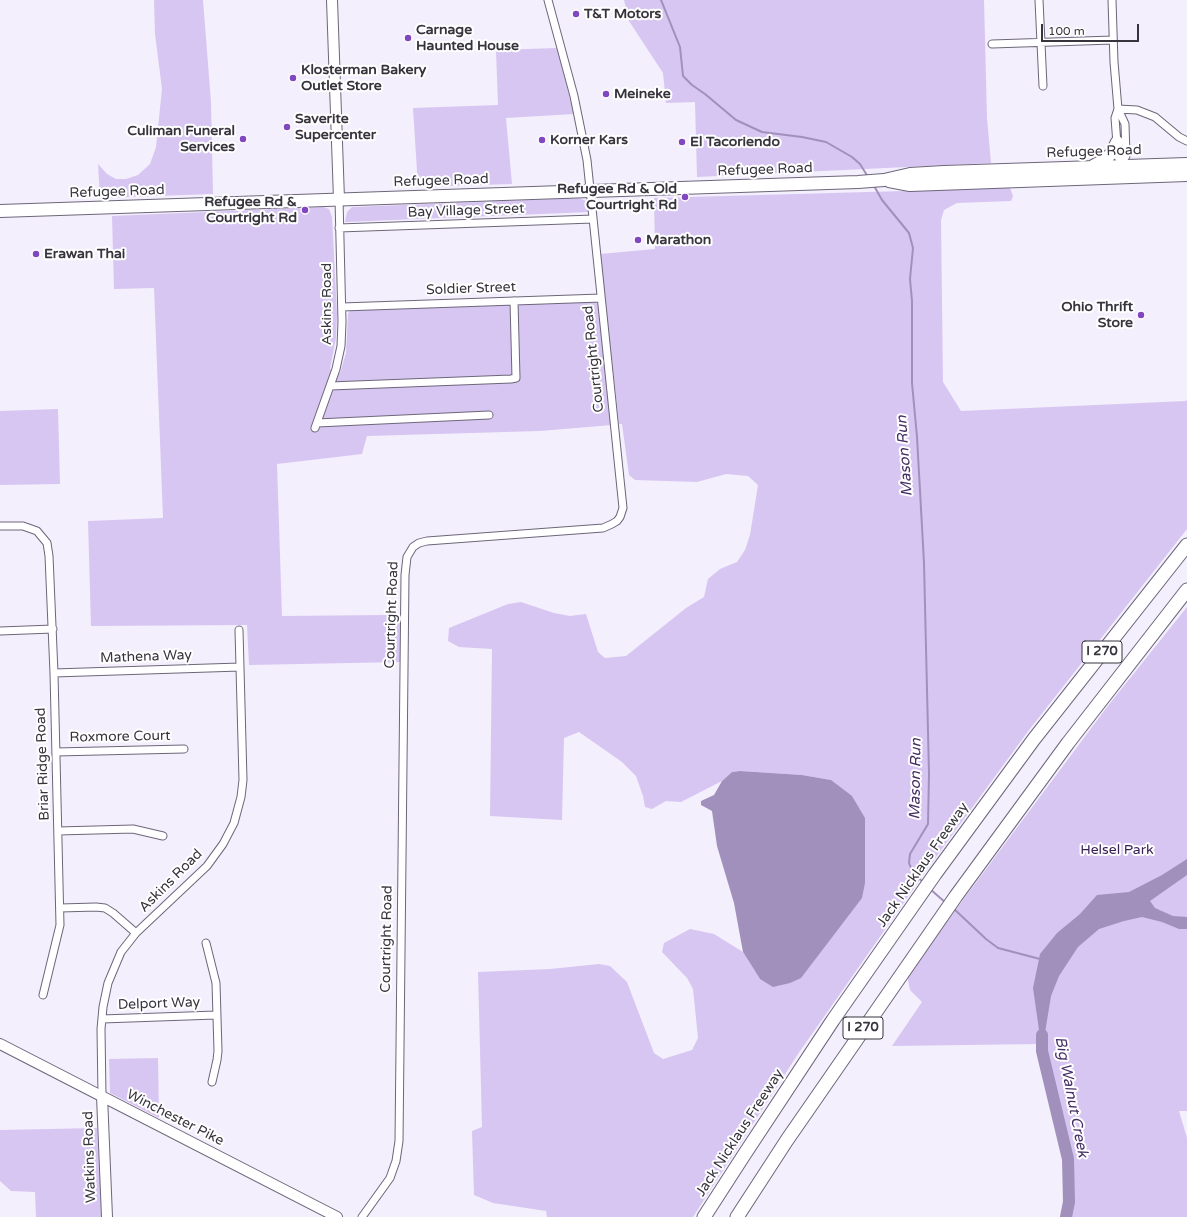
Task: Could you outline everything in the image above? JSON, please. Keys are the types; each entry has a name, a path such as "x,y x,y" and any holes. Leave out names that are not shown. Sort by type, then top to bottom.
{"highway":[{"name":"Jack Nicklaus Freeway","path":"704,1217 787,1088 935,874 1034,739 1187,545"},
{"name":"I 270","path":"737,1217 787,1140 956,896 1068,742 1187,590"},
{"path":"745,1217 787,1140"}],"main road":[{"path":"332,0 339,200"},
{"path":"1091,167 1104,160 1112,153 1117,142"},
{"name":"Refugee Road","path":"0,211 875,181 910,185 1187,164"},
{"name":"Refugee Road","path":"875,181 910,174 1091,167 1122,168 1187,175"},
{"name":"Winchester Pike","path":"0,1044 336,1217"},
{"name":"Watkins Road","path":"102,1096 107,1217"}],"street":[{"name":"Courtright Road","path":"362,1217 390,1178 396,1161 399,1141 406,560 413,547 419,543 427,541 603,528 612,524 620,517 623,505 587,160 574,96 548,0"},
{"path":"1039,0 1042,86"},
{"path":"1112,0 1113,40 1118,109 1125,124 1126,156 1122,168"},
{"path":"992,44 1113,40"},
{"path":"1118,109 1139,111 1157,118 1179,137 1187,141"},
{"path":"1118,109 1115,118 1118,157 1122,168"},
{"path":"1125,124 1130,114 1139,111"},
{"name":"Askins Road","path":"339,200 342,306 341,346 336,369 316,426 489,415"},
{"name":"Bay Village Street","path":"339,228 593,220"},
{"name":"Soldier Street","path":"342,306 601,298"},
{"path":"330,386 511,380 516,378 514,301"},
{"name":"Briar Ridge Road","path":"0,526 23,526 30,528 39,533 49,548 53,629 60,925 43,995"},
{"path":"0,631 53,629"},
{"name":"Askins Road","path":"102,1096 102,1019 105,995 111,973 122,952 136,933 207,866 223,844 234,823 241,797 243,780 239,630"},
{"name":"Mathena Way","path":"54,673 240,667"},
{"name":"Roxmore Court","path":"56,752 184,749"},
{"path":"58,831 133,829 163,836"},
{"path":"60,908 105,908 136,933"},
{"path":"206,943 216,983 217,1060 212,1082"},
{"name":"Delport Way","path":"102,1019 216,1015"}],"green space":[{"path":"154,0 203,0 211,102 213,194 100,198 98,164 107,174 116,179 126,179 138,175 150,164 156,147 162,89 155,34"},
{"path":"624,0 984,0 987,118 991,163 697,177 695,102 666,103 663,73 629,21"},
{"path":"557,48 574,114 506,118 512,184 418,187 413,108 498,105 496,50"},
{"path":"1010,188 1013,196 1011,201 957,203 944,210 941,220 943,382 961,411 1186,401 1187,399 1187,529 1029,730 928,868 798,1054 693,1217 547,1217 546,1211 493,1203 474,1195 472,1131 482,1127 478,972 550,969 599,964 610,966 627,982 654,1053 663,1059 692,1050 698,1038 693,989 687,978 662,952 664,943 690,929 714,934 743,952 760,979 831,780 802,775 740,771 732,772 722,781 681,802 666,801 652,809 645,807 636,776 622,762 579,732 564,738 562,820 490,816 492,649 459,647 448,641 449,628 508,604 521,602 554,613 570,616 586,614 598,652 605,658 626,656 686,608 704,597 708,579 720,569 737,562 745,550 750,535 758,485 748,476 726,474 697,482 635,480 629,475 622,424 619,424 600,254 655,249 654,198"},
{"path":"578,198 587,201 589,212 345,222 347,212 352,207"},
{"path":"323,207 329,209 332,217 337,314 336,338 330,369 340,373 346,353 348,314 350,310 595,302 599,305 612,425 540,431 367,436 362,454 277,464 282,616 387,615 388,622 402,623 401,662 249,665 247,625 91,626 88,521 163,518 154,288 114,289 112,216"},
{"path":"58,409 60,484 0,485 0,411"},
{"name":"Helsel Park","path":"1187,607 1187,1111 1179,1111 1187,1138 1187,1217 1066,1217 1069,1202 1068,1159 1041,1044 892,1046 922,1002 910,990 907,975 1107,707"},
{"path":"158,1058 159,1118 110,1093 109,1059"},
{"path":"97,1128 102,1217 36,1217 35,1192 11,1191 0,1181 0,1130"}],"shaded area":[{"path":"740,771 802,775 831,780 852,796 865,818 865,883 862,898 801,978 790,983 773,987 760,979 743,952 734,903 717,846 712,811 701,805 701,801 714,795 722,781 732,772"},
{"path":"1187,859 1187,875 1150,901 1155,908 1173,916 1187,917 1187,929 1179,929 1162,922 1142,917 1099,929 1078,947 1059,976 1051,996 1042,1051 1033,988 1040,954 1057,933 1080,914 1097,895 1129,892 1162,875"}],"waterway":[{"name":"Mason Run","path":"661,0 680,47 683,76 692,85 736,120 762,132 802,137 826,142 852,157 860,164 868,177"},
{"name":"Mason Run","path":"873,184 882,200 909,233 913,248 910,279 912,301 912,383 917,437 924,563 929,774 928,824 910,854 909,863 913,873 924,883"},
{"name":"Mason Run","path":"930,889 946,903"},
{"name":"Mason Run","path":"953,908 986,939 998,948 1040,959"},
{"name":"Big Walnut Creek","path":"1042,1035 1042,1051 1068,1159 1069,1202 1066,1217"}],"place":[{"name":"T&T Motors","path":"576,14"},
{"name":"Carnage Haunted House","path":"408,38"},
{"name":"Klosterman Bakery Outlet Store","path":"293,78"},
{"name":"Meineke","path":"606,94"},
{"name":"Saverite Supercenter","path":"287,127"},
{"name":"Culiman Funeral Services","path":"243,139"},
{"name":"Korner Kars","path":"542,140"},
{"name":"El Tacoriendo","path":"682,142"},
{"name":"Refugee Rd & Old Courtright Rd","path":"685,197"},
{"name":"Refugee Rd & Courtright Rd","path":"305,210"},
{"name":"Marathon","path":"638,240"},
{"name":"Erawan Thai","path":"36,254"},
{"name":"Ohio Thrift Store","path":"1141,315"}]}
